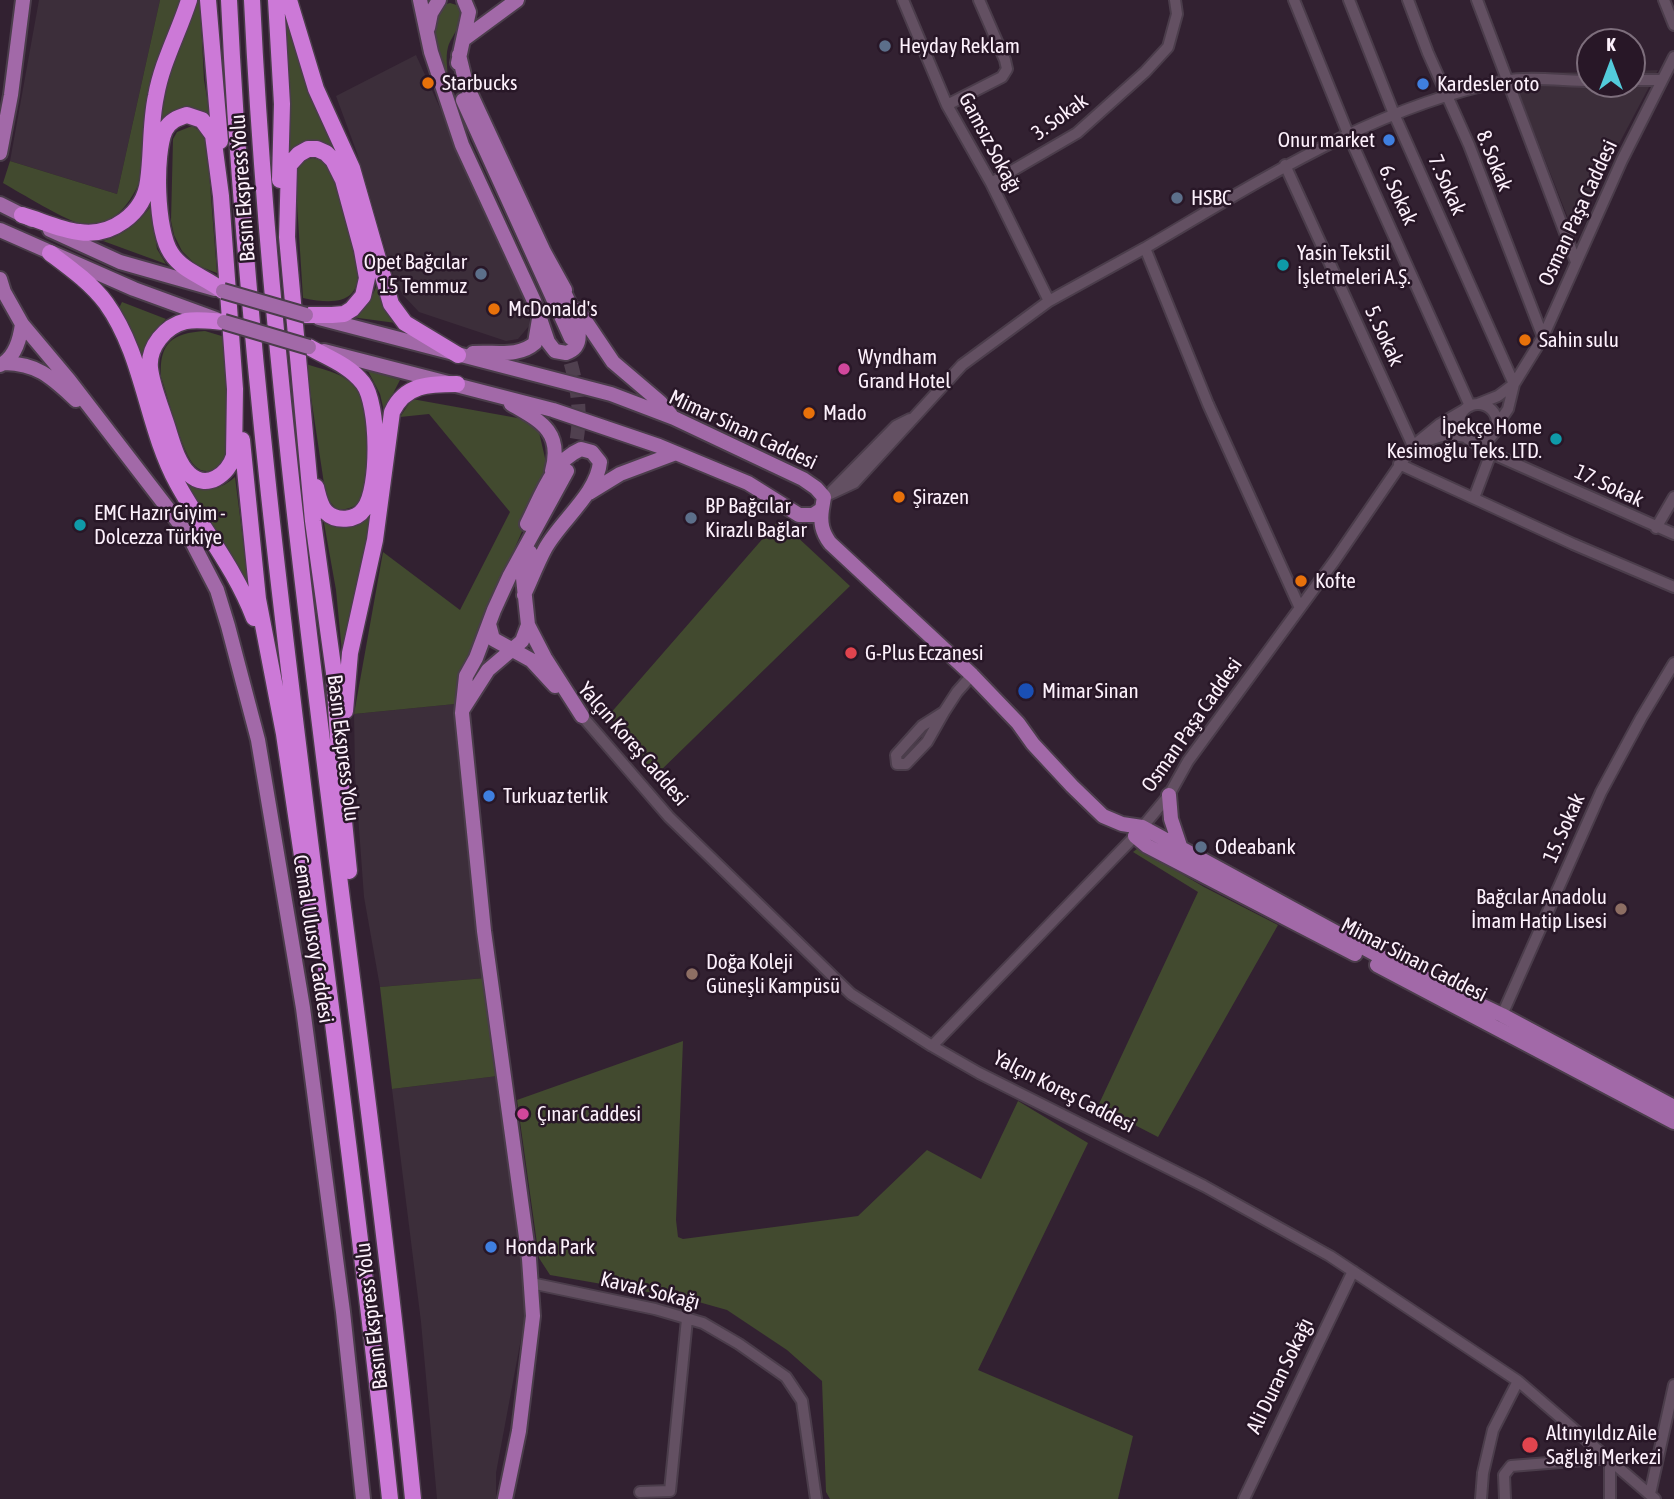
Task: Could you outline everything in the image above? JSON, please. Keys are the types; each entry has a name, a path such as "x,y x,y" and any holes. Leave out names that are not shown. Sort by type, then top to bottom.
{"highway":[{"path":"22,215 78,232 94,233 119,225 140,205 149,180 156,96 189,0"},
{"path":"208,0 222,164 221,196"},
{"name":"Basın Ekspress Yolu","path":"229,0 238,164 261,430 363,1257 390,1499"},
{"name":"Basın Ekspress Yolu","path":"252,0 267,237 283,421 393,1312 413,1499"},
{"path":"276,0 282,104 280,194 287,237 313,521 334,673 342,801 357,951 358,972 354,994"},
{"path":"289,0 316,89 352,168 391,304 405,323 458,355"},
{"path":"223,291 180,265 169,251 161,230 161,149 165,130 177,118 187,115 195,116 208,125 212,135 221,196 235,389 235,444 231,466 214,480 197,480 188,474 174,447 152,377 151,355 156,342 173,326 195,320 224,322"},
{"path":"287,237 289,165 299,154 308,149 317,149 333,160 343,180 367,278 363,296 344,314 306,315"},
{"path":"50,253 93,289 121,328 176,481 221,551 248,602 277,697"},
{"path":"308,455 317,492 325,511 342,519 359,515 366,508 371,489 376,432 373,404 362,381 348,368 309,347"},
{"path":"342,801 349,653 375,541 392,412 402,396 413,389 436,384 457,384"},
{"path":"235,389 239,404 258,600 277,697 305,888 310,912 324,949"}],"main road":[{"path":"0,153 5,101 23,0"},
{"path":"420,0 431,52 462,145 539,314 548,342 555,351 566,353 576,347 578,330 561,285 466,84 459,55"},
{"path":"427,29 431,13 439,0"},
{"path":"440,78 567,340 458,84 459,55 469,12 464,0"},
{"path":"464,39 517,0"},
{"name":"Mimar Sinan Caddesi","path":"0,204 120,262 306,315 611,394 674,418 803,479 816,488 825,500"},
{"path":"0,230 134,289 224,322 309,347 554,410 676,453 748,483 799,515 813,515 825,500"},
{"name":"Cemal Ulusoy Caddesi","path":"0,279 19,318 189,536 217,590 258,740 281,869 320,1124 360,1453 363,1499"},
{"path":"561,285 613,362 660,402 674,418"},
{"path":"0,304 8,306 19,318 18,342 3,364"},
{"path":"458,355 486,352 511,354 525,350 534,343 539,327 539,314"},
{"name":"Cemal Ulusoy Caddesi","path":"3,364 23,364 41,370 102,425"},
{"path":"491,393 543,422 554,444 554,462 549,481"},
{"path":"492,616 501,577 549,481 563,459 581,449 592,452 600,462 599,473 545,549 524,595"},
{"path":"585,496 620,474 676,453"},
{"path":"579,458 525,561 523,578 528,625 545,658 582,716"},
{"path":"505,1499 519,1431 533,1316 531,1283 484,931 462,710 466,676 476,659 510,575 567,471"},
{"path":"825,500 822,528 830,543 972,675 1103,816 1138,832"},
{"name":"Yalçın Koreş Caddesi","path":"492,616 493,639 531,660 582,716"},
{"path":"462,710 488,670 522,641 528,625"},
{"path":"1169,795 1171,820 1181,849"},
{"name":"Mimar Sinan Caddesi","path":"1138,832 1181,849 1381,957 1503,1015 1674,1107"},
{"name":"Mimar Sinan Caddesi","path":"1138,832 1147,846 1674,1122"}],"street":[{"name":"Gamsız Sokağı","path":"904,0 947,105 991,183 1049,301"},
{"path":"947,105 1002,77 1006,69 1005,60 978,0"},
{"name":"3. Sokak","path":"991,183 1077,133 1145,72 1168,47 1177,14 1175,0"},
{"name":"6. Sokak","path":"1293,0 1349,136 1470,407"},
{"name":"7. Sokak","path":"1349,0 1394,114 1514,384"},
{"name":"8. Sokak","path":"1408,0 1469,145 1542,337"},
{"path":"1477,0 1576,262"},
{"path":"1664,0 1674,25"},
{"name":"Osman Paşa Caddesi","path":"1495,428 1508,409 1514,384 1542,337 1622,160 1674,59"},
{"path":"825,500 853,484 962,365 1049,301 1286,166 1394,114 1447,97 1507,80 1576,80"},
{"path":"1646,80 1662,80"},
{"name":"5. Sokak","path":"1286,166 1413,446"},
{"path":"1145,247 1208,404 1299,606"},
{"name":"Osman Paşa Caddesi","path":"932,1046 1138,832 1169,795 1188,761 1335,560 1413,446 1440,424 1470,407 1498,396 1514,384"},
{"path":"1468,439 1459,425 1470,407 1493,411 1498,447 1508,461"},
{"path":"1413,446 1448,434 1468,439 1486,439 1495,428"},
{"name":"17. Sokak","path":"1468,439 1508,461 1674,534"},
{"path":"1474,498 1491,453"},
{"path":"1399,464 1674,587"},
{"path":"1656,528 1674,497"},
{"name":"15. Sokak","path":"1503,1015 1601,793 1674,663"},
{"path":"944,712 922,726 896,755 897,764 906,764 927,742 957,692 972,675"},
{"name":"Yalçın Koreş Caddesi","path":"582,716 669,817 851,994 979,1073 1204,1186 1353,1271 1518,1381 1611,1458 1653,1497"},
{"name":"Ali Duran Sokağı","path":"1244,1499 1353,1271"},
{"name":"Kavak Sokağı","path":"531,1283 654,1309 703,1324 739,1344 786,1377 802,1401 816,1499"},
{"path":"640,1492 670,1491 687,1319"},
{"path":"1480,1499 1493,1430 1518,1381"},
{"path":"1653,1497 1674,1385"},
{"path":"1505,1499 1504,1475 1511,1466 1611,1458 1610,1499"}],"shaded area":[{"path":"39,0 160,0 117,194 10,161"},
{"path":"416,55 529,305 529,326 518,339 506,341 419,312 403,295 395,281 357,153 336,96"},
{"path":"1646,70 1658,70 1646,93"},
{"path":"1576,72 1576,98 1643,98 1573,231 1511,73"},
{"path":"455,704 485,978 380,987 364,897 355,774 354,714"},
{"path":"498,1076 528,1301 496,1473 496,1499 437,1499 421,1322 392,1089"}],"green space":[{"path":"160,0 182,0 142,177 120,212 104,222 82,224 55,213 3,183 10,161 117,194"},
{"path":"195,0 200,0 204,80 210,115 195,110 182,110 158,126 168,74"},
{"path":"450,3 460,6 462,16 448,47 448,80 437,51 435,34 438,15 443,5"},
{"path":"283,16 286,16 304,76 338,152 314,143 290,150"},
{"path":"192,126 206,134 217,273 196,265 182,251 171,221 173,139 177,132"},
{"path":"313,158 327,165 337,181 356,255 357,283 352,293 342,299 326,301 303,298 295,171 304,160"},
{"path":"151,206 157,249 166,264 103,241 130,228"},
{"path":"378,282 396,323 351,317 368,302"},
{"path":"122,302 166,319 153,332 142,358 119,308"},
{"path":"205,331 225,337 229,451 221,467 208,471 195,466 185,450 161,377 162,356 170,342 184,334"},
{"path":"306,364 336,373 346,379 358,391 366,406 369,439 366,480 361,499 351,508 337,510 326,497"},
{"path":"367,369 400,380 384,411 380,394"},
{"path":"412,399 523,419 539,432 548,471 461,673 455,704 354,714 383,552 460,610 510,512 429,414 400,417"},
{"path":"235,477 248,580 245,581 181,480 195,487 209,489 222,486"},
{"path":"374,509 342,652 336,590 324,523 346,527 358,525"},
{"path":"779,520 850,586 654,777 609,715"},
{"path":"1138,848 1204,887 1278,925 1158,1137 1098,1106 1198,892 1133,852"},
{"path":"485,978 498,1076 392,1089 380,987"},
{"path":"683,1041 676,1220 678,1237 683,1239 858,1216 927,1150 981,1179 1018,1101 1088,1143 978,1370 1133,1436 1118,1499 830,1499 826,1492 822,1381 787,1350 727,1310 688,1299 550,1275 539,1258 517,1100"}],"tunnel":[{"path":"564,343 573,372 579,417 571,461"}],"place":[{"name":"Heyday Reklam","path":"885,46"},
{"name":"Starbucks","path":"428,83"},
{"name":"Kardesler oto","path":"1423,84"},
{"name":"Onur market","path":"1389,140"},
{"name":"HSBC","path":"1177,198"},
{"name":"Yasin Tekstil İşletmeleri A.Ş.","path":"1283,265"},
{"name":"Opet Bağcılar 15 Temmuz","path":"481,274"},
{"name":"McDonald's","path":"494,309"},
{"name":"Sahin sulu","path":"1525,340"},
{"name":"Wyndham Grand Hotel","path":"844,369"},
{"name":"Mado","path":"809,413"},
{"name":"İpekçe Home Kesimoğlu Teks. LTD.","path":"1556,439"},
{"name":"Şirazen","path":"899,497"},
{"name":"BP Bağcılar Kirazlı Bağlar","path":"691,518"},
{"name":"EMC Hazır Giyim - Dolcezza Türkiye","path":"80,525"},
{"name":"Kofte","path":"1301,581"},
{"name":"G-Plus Eczanesi","path":"851,653"},
{"name":"Mimar Sinan","path":"1026,691"},
{"name":"Turkuaz terlik","path":"489,796"},
{"name":"Odeabank","path":"1201,847"},
{"name":"Bağcılar Anadolu İmam Hatip Lisesi","path":"1621,909"},
{"name":"Doğa Koleji Güneşli Kampüsü","path":"692,974"},
{"name":"Çınar Caddesi","path":"523,1114"},
{"name":"Honda Park","path":"491,1247"},
{"name":"Altınyıldız Aile Sağlığı Merkezi","path":"1530,1445"}]}
